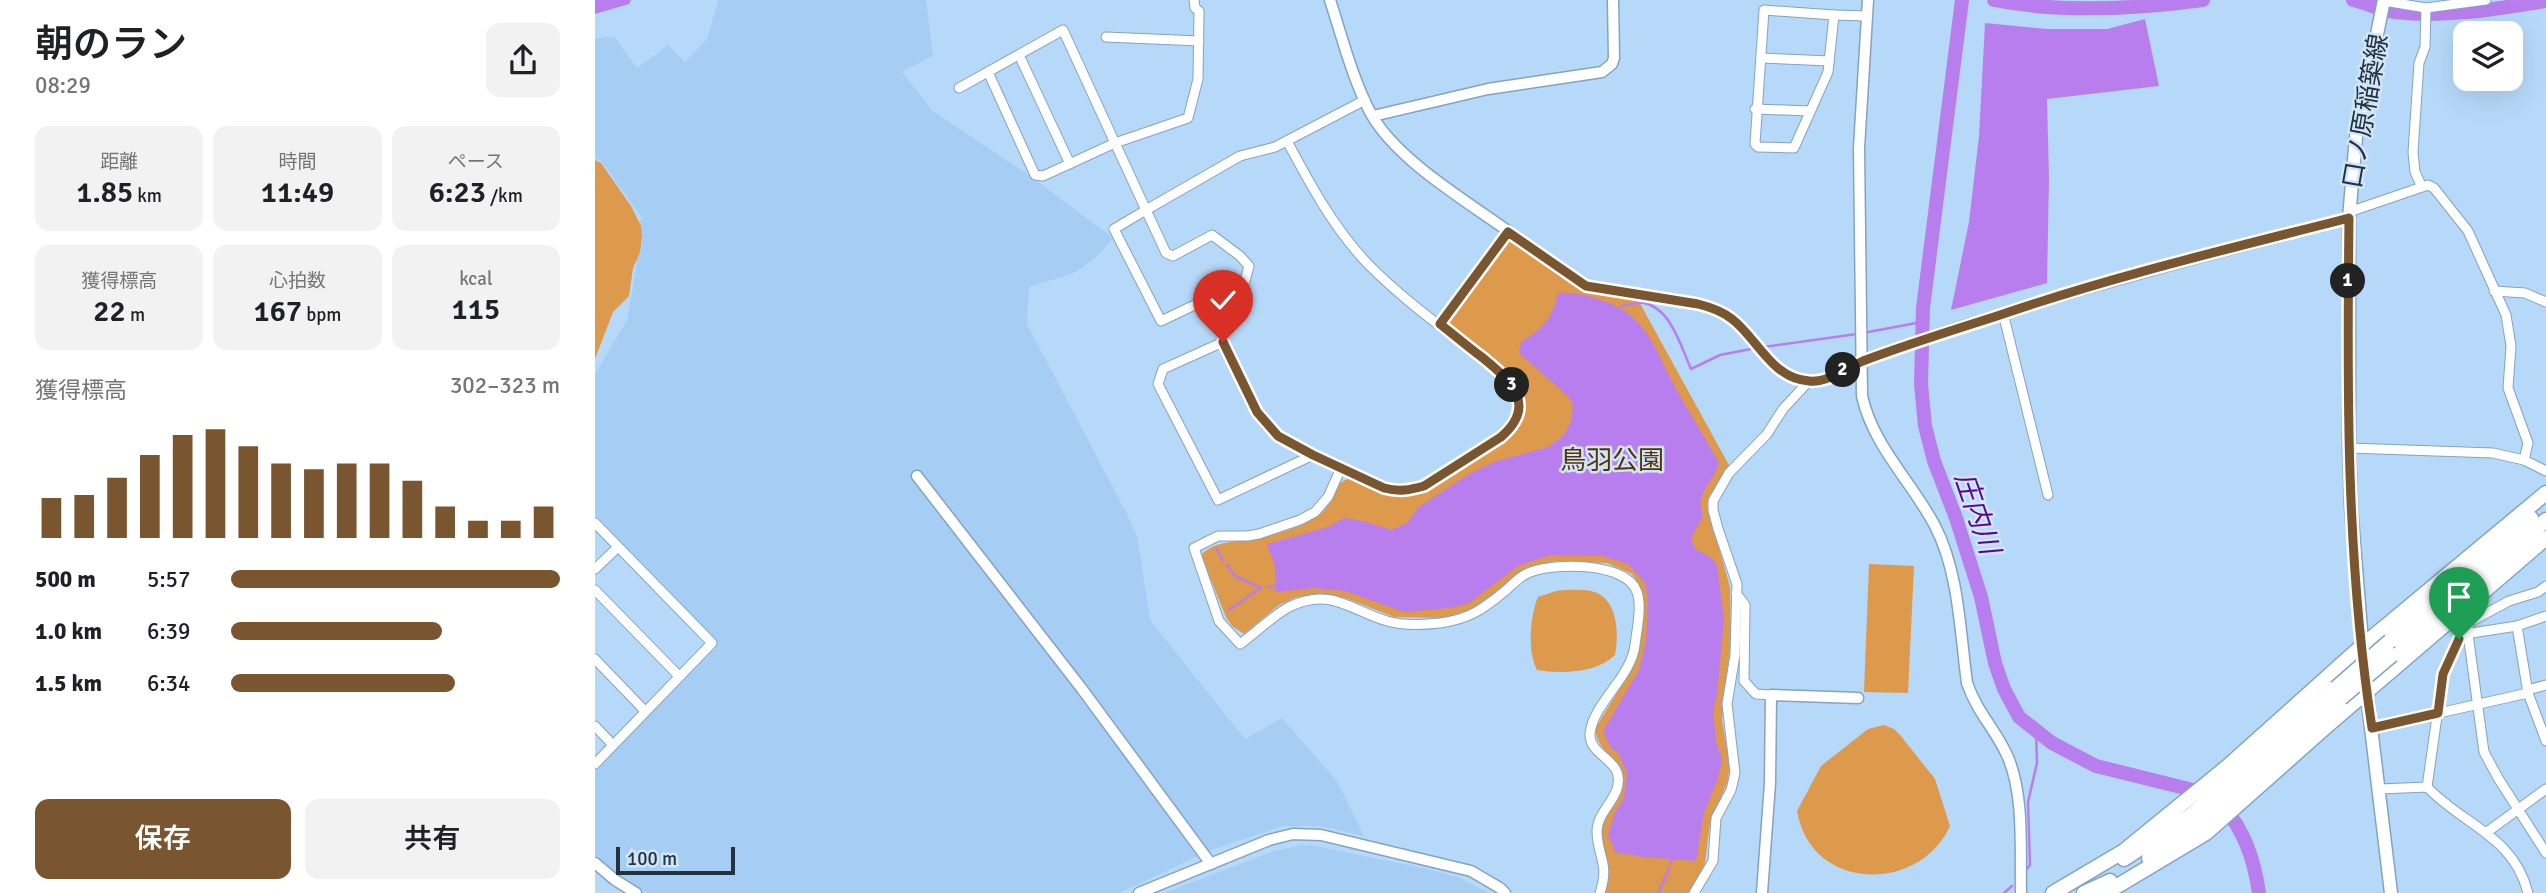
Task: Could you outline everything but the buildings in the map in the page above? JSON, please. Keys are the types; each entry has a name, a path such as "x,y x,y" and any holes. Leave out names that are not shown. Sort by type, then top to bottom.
{"highway":[{"path":"2239,782 2362,646 2546,493"},
{"path":"2391,648 2546,505"},
{"path":"2084,893 2121,875 2239,782 2391,648 2546,520"},
{"path":"2101,893 2130,878 2193,819 2239,782 2366,692 2546,538"},
{"path":"2055,893 2124,851 2193,819"}],"main road":[{"name":"口ノ原稲築線","path":"2384,0 2356,137 2349,215 2349,448 2366,692 2391,893"}],"street":[{"path":"988,72 1035,175 1043,176 1115,143 1188,118 1198,79 1199,11 1195,8 1194,0"},
{"path":"1330,0 1373,116 1411,160 1586,286 1715,309 1731,317 1775,366 1809,381 1828,377 1896,349 2003,313 2349,215 2421,185 2434,188 2468,231 2506,315 2511,334 2508,388 2528,443 2524,460"},
{"path":"1373,116 1488,89 1602,72 1612,64 1614,58 1612,0"},
{"path":"1867,0 1859,148 1862,396 1867,419 1934,524 1947,551 1967,682 1974,703 2007,754 2015,782 2021,893"},
{"path":"2384,0 2425,8 2438,4 2486,0"},
{"path":"2421,185 2415,172 2413,152 2419,63 2425,47 2425,8"},
{"path":"1834,16 1828,72 1794,148 1758,147 1755,144 1755,109 1764,10 1867,16"},
{"path":"959,88 1063,30 1115,143 1146,210 1166,253 1173,256 1212,235 1249,265 1245,281 1161,321 1114,229 1146,210 1240,156 1287,141 1365,100"},
{"path":"1106,37 1199,41"},
{"path":"1019,55 1070,164"},
{"path":"1761,58 1829,61"},
{"path":"1755,109 1810,111"},
{"path":"1287,141 1331,218 1367,263 1512,384 1519,408 1512,427 1492,443 1424,486 1396,491 1313,455 1278,436 1257,412 1223,342 1163,369 1158,384 1218,500 1313,455"},
{"path":"1440,324 1508,232"},
{"path":"2494,291 2525,293 2546,302"},
{"path":"2003,313 2048,495"},
{"path":"1694,893 1713,861 1716,818 1731,790 1735,772 1727,704 1735,654 1736,576 1718,530 1713,501 1729,473 1767,434 1783,409 1809,381"},
{"path":"2349,448 2493,453 2524,460 2546,471"},
{"path":"1341,468 1328,497 1315,512 1282,527 1247,536 1218,536 1194,548 1219,621 1240,644 1280,612 1315,599 1334,600 1385,621 1405,625 1434,624 1462,620 1476,614 1523,576 1549,567 1604,569 1627,576 1631,580 1637,592 1638,604 1635,649 1629,665 1595,720 1590,734 1594,747 1614,767 1618,780 1616,792 1600,820 1597,831 1606,876 1600,893"},
{"path":"917,476 1082,689 1210,864"},
{"path":"595,523 712,643 595,764"},
{"path":"595,569 618,547"},
{"path":"2546,586 2538,592 2509,601 2470,622 2466,634 2484,752 2546,853"},
{"path":"595,590 680,676"},
{"path":"1737,593 1745,605 1744,681 1756,694 1858,698"},
{"path":"2427,787 2443,674 2459,639 2466,634 2518,626 2546,616"},
{"path":"2518,626 2527,692 2546,741"},
{"path":"595,659 645,711"},
{"path":"2372,728 2527,692 2546,685"},
{"path":"1762,893 1769,796 1771,695"},
{"path":"595,726 613,745"},
{"path":"2380,789 2427,787 2487,832 2516,861 2528,893"},
{"path":"2487,832 2546,789"},
{"path":"1139,893 1269,840 1293,834 1321,835 1471,871 1505,893"},
{"path":"598,868 630,892"},
{"path":"2391,893 2402,893"}],"shaded area":[{"path":"595,0 631,0 629,4 595,14"},
{"path":"718,0 926,0 933,56 902,72 933,111 1029,175 1113,238 1097,257 1074,273 1029,287 1027,324 1138,539 1150,620 1245,739 1282,718 1337,781 1364,836 1319,826 1283,826 1214,849 1119,893 647,893 608,868 595,855 595,769 717,642 595,517 595,374 627,320 637,264 619,237 643,219 601,161 595,158 595,39 614,36 637,68 668,45 685,62 707,39"},
{"path":"2145,19 2159,86 2047,99 2047,283 1951,310 1969,222 1979,136 1985,23 2048,29 2107,29"},
{"name":"鳥羽公園","path":"1558,293 1580,294 1617,306 1639,324 1719,463 1703,495 1703,516 1691,538 1694,548 1713,559 1717,566 1724,619 1713,711 1716,741 1722,759 1718,779 1704,813 1696,861 1615,852 1608,835 1615,812 1624,798 1627,773 1618,753 1610,747 1603,731 1639,670 1646,641 1648,600 1645,583 1628,564 1602,556 1550,555 1518,566 1469,603 1450,608 1404,612 1345,591 1314,588 1276,592 1275,566 1267,544 1328,527 1344,518 1391,530 1407,523 1419,507 1469,474 1494,462 1548,447 1564,435 1571,421 1573,406 1569,397 1519,353 1521,342 1541,327 1549,316"},
{"path":"1302,845 1427,869 1458,877 1489,893 1164,893 1274,851"}],"green space":[{"path":"595,160 601,163 631,206 641,226 642,236 629,296 613,312 595,359"},
{"name":"鳥羽公園","path":"1512,237 1570,280 1637,298 1730,467 1710,495 1707,505 1730,587 1731,639 1722,720 1730,767 1727,783 1710,823 1704,870 1688,893 1604,893 1607,865 1601,827 1621,775 1599,743 1595,729 1633,666 1639,647 1640,586 1632,574 1607,563 1555,561 1532,567 1469,611 1444,618 1394,617 1348,599 1324,594 1297,597 1279,605 1244,634 1232,626 1226,617 1201,555 1220,544 1265,536 1305,523 1323,511 1335,490 1348,479 1418,490 1501,440 1523,405 1521,392 1515,382 1445,324 1447,316 1507,238"},
{"path":"1869,564 1914,566 1908,693 1864,692"},
{"path":"1556,591 1591,591 1607,600 1615,617 1617,637 1615,655 1608,661 1579,671 1537,670 1531,644 1533,614 1538,597"},
{"path":"1884,725 1900,735 1935,779 1950,826 1935,848 1915,863 1892,872 1867,874 1844,869 1823,857 1806,838 1797,811 1821,766 1868,729"}],"waterway":[{"name":"庄内川","path":"1962,0 1923,308 1921,384 1925,426 1934,461 1956,518 1981,597 1995,663 2004,689 2019,717 2052,743 2096,766 2205,793"},
{"path":"1994,0 2071,8 2151,6 2203,0"},
{"path":"2353,0 2390,11 2414,14 2471,12 2546,1"},
{"path":"1622,306 1644,303 1661,312 1674,330 1691,369 1720,355 1756,348"},
{"path":"1863,333 1922,322"},
{"path":"1763,347 1857,334"},
{"path":"1217,549 1223,561"},
{"path":"1227,565 1235,576 1261,588"},
{"path":"1268,587 1276,586"},
{"path":"1229,610 1259,589"},
{"path":"2025,871 2030,865 2028,802 2037,763 2036,729"},
{"name":"庄内川","path":"2222,804 2247,846 2259,893"},
{"path":"1671,864 1672,860"},
{"path":"1658,893 1669,869"},
{"path":"2004,893 2012,886"}],"route":[{"path":"1223,342 1257,412 1278,436 1384,488 1396,491 1412,490 1424,486 1501,437 1517,419 1518,399 1512,384 1440,324 1508,232 1586,286 1715,309 1731,317 1775,366 1809,381 1828,377 1896,349 2003,313 2349,218 2347,369 2351,507 2366,692 2372,728 2438,713 2443,674 2459,639"}]}
